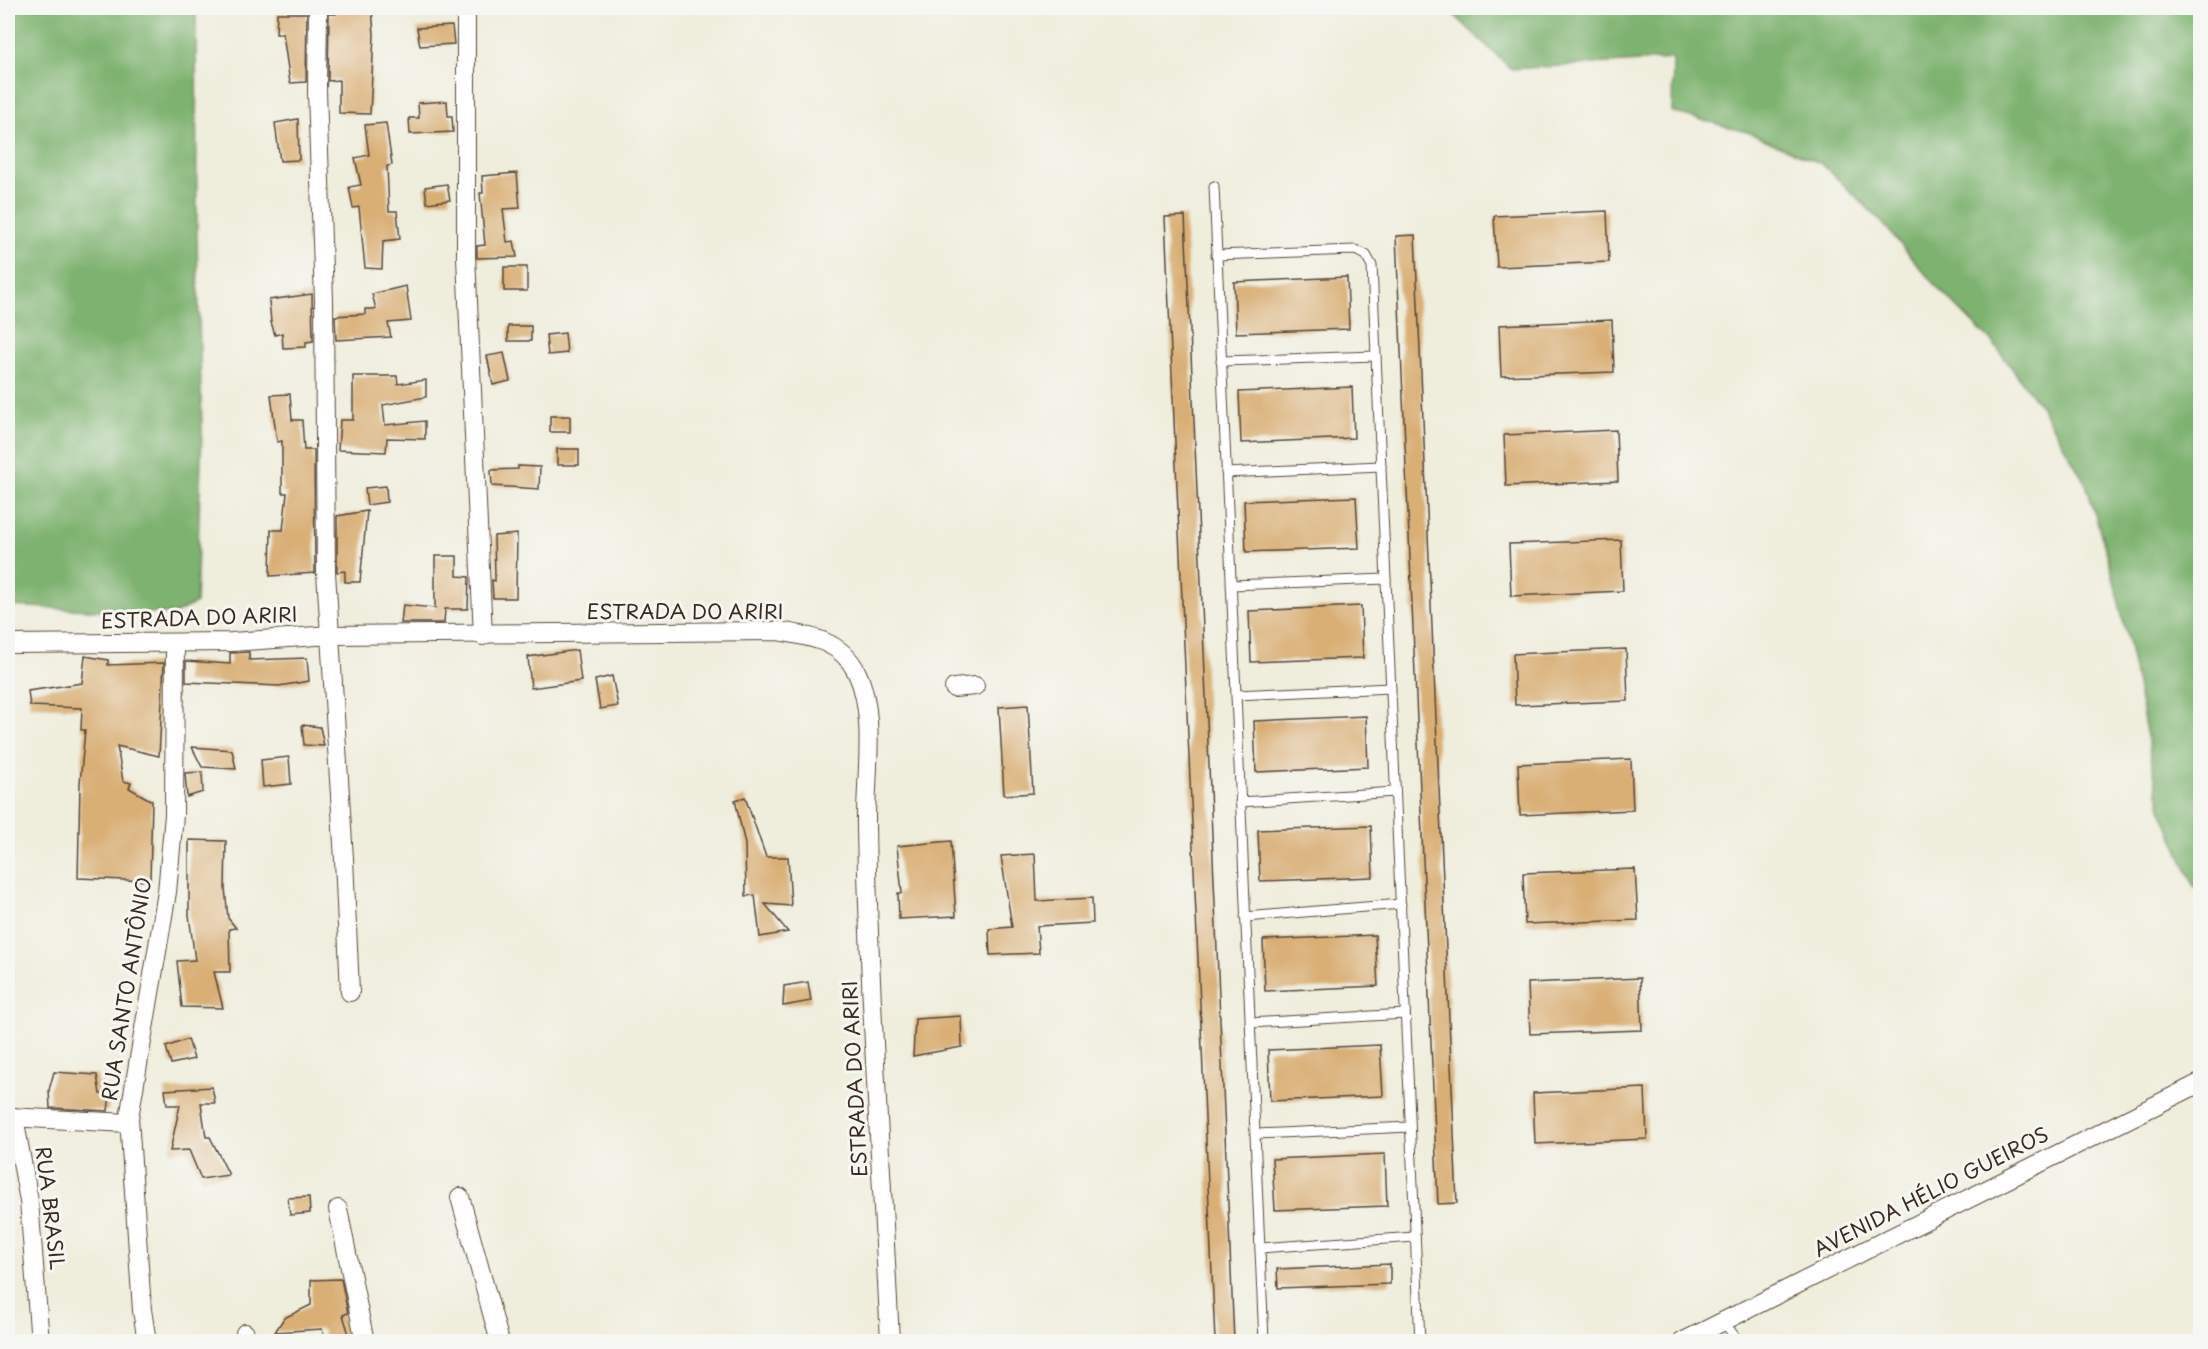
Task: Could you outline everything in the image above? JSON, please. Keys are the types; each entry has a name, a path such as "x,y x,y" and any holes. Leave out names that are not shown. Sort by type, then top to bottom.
{"street":[{"path":"318,8 317,91 324,301 326,572 350,992"},
{"path":"466,8 466,257 483,636"},
{"name":"ESTRADA DO ARIRI","path":"8,644 175,643 330,635 483,636 778,631 811,636 831,644 844,653 856,671 866,697 867,710 866,825 890,1341"},
{"name":"RUA SANTO ANTÔNIO","path":"147,1341 142,1310 129,1123 167,892 174,815 175,643"},
{"path":"954,688 975,686"},
{"name":"AVENIDA HÉLIO GUEIROS","path":"1682,1341 2200,1083"},
{"path":"11,1117 129,1123"},
{"name":"RUA BRASIL","path":"11,1117 28,1201 40,1341"},
{"path":"460,1197 500,1341"},
{"path":"338,1209 365,1341"}],"lane":[{"path":"1214,186 1264,1341"},
{"path":"1216,255 1355,250 1366,255 1372,266 1420,1341"},
{"path":"1221,361 1376,356"},
{"path":"1226,473 1381,466"},
{"path":"1231,585 1386,579"},
{"path":"1236,695 1391,688"},
{"path":"1240,802 1395,792"},
{"path":"1245,917 1401,904"},
{"path":"1250,1023 1405,1014"},
{"path":"1255,1134 1410,1127"},
{"path":"1260,1248 1415,1237"},
{"path":"1723,1321 1739,1341"}],"green space":[{"path":"8,8 196,8 197,239 202,431 196,603 174,614 8,606"},
{"path":"1447,8 2200,8 2200,891 2194,887 2161,808 2130,650 2111,568 2086,484 2043,410 1994,344 1933,283 1880,220 1822,164 1747,132 1672,112 1673,59 1511,69"}],"building":[{"path":"336,8 372,8 374,35 370,114 339,113 339,80 328,81 329,14 336,14"},
{"path":"277,13 307,13 306,82 290,83 283,34 276,34"},
{"path":"452,26 454,44 420,46 417,28"},
{"path":"447,101 448,116 452,116 453,132 410,134 409,118 419,118 418,103"},
{"path":"298,119 299,160 280,161 275,123"},
{"path":"386,123 392,165 387,166 389,211 397,211 400,239 383,241 382,269 365,268 359,207 353,208 349,187 361,185 355,158 369,155 365,125"},
{"path":"517,173 520,208 503,209 507,242 514,241 517,257 477,258 477,246 485,245 480,193 483,193 482,176"},
{"path":"447,184 450,200 427,203 425,187"},
{"path":"1607,211 1609,262 1497,267 1494,216"},
{"path":"1185,216 1234,1341 1215,1341 1165,217"},
{"path":"1415,235 1457,1203 1438,1204 1396,236"},
{"path":"504,267 527,267 527,291 504,291"},
{"path":"1347,277 1349,329 1236,333 1234,282"},
{"path":"406,286 411,321 388,323 391,337 336,340 335,316 365,314 365,309 376,309 372,294"},
{"path":"312,294 313,341 306,342 306,347 283,348 282,333 275,335 271,322 269,300"},
{"path":"1612,320 1614,372 1501,376 1499,325"},
{"path":"508,326 531,326 531,341 508,341"},
{"path":"565,333 567,353 548,355 546,335"},
{"path":"504,353 510,381 493,385 487,356"},
{"path":"353,376 397,376 398,384 426,380 426,397 383,405 385,425 425,421 425,439 387,438 386,452 338,450 340,420 353,420"},
{"path":"1352,387 1354,438 1241,443 1239,392"},
{"path":"290,394 292,420 302,420 304,450 314,450 315,573 270,576 271,530 283,530 287,493 282,493 282,441 277,442 271,395"},
{"path":"550,416 570,416 570,432 550,432"},
{"path":"1616,430 1618,481 1506,486 1504,435"},
{"path":"557,449 579,449 579,465 557,465"},
{"path":"518,466 540,467 539,489 492,486 491,470 518,469"},
{"path":"386,486 387,502 367,505 365,488"},
{"path":"1356,497 1359,548 1246,552 1244,501"},
{"path":"367,511 360,582 345,582 345,571 337,572 337,516"},
{"path":"517,534 516,598 493,598 494,536"},
{"path":"1621,540 1623,591 1511,596 1509,544"},
{"path":"435,556 457,556 457,576 469,577 468,609 445,609 444,623 401,623 403,605 435,608"},
{"path":"1361,606 1363,658 1251,662 1249,611"},
{"path":"1626,649 1628,701 1515,705 1513,654"},
{"path":"577,650 581,681 531,688 528,657"},
{"path":"249,652 249,660 307,658 309,681 279,686 186,682 186,661 230,664 230,653"},
{"path":"85,656 108,660 108,665 164,663 159,756 117,746 123,781 131,783 129,788 152,801 150,881 78,878 80,783 85,730 81,730 82,708 30,706 28,691 82,683"},
{"path":"612,676 618,706 600,709 595,680"},
{"path":"1028,705 1033,793 1004,795 999,707"},
{"path":"1366,716 1368,767 1256,772 1254,721"},
{"path":"302,725 320,727 324,746 304,745"},
{"path":"192,747 232,750 236,769 202,767"},
{"path":"289,757 291,784 263,787 261,760"},
{"path":"1631,759 1633,810 1520,815 1518,764"},
{"path":"202,772 203,792 187,797 185,773"},
{"path":"745,797 766,857 788,857 791,906 765,904 788,932 760,937 755,895 746,896 745,844 735,800"},
{"path":"1371,826 1373,877 1260,881 1258,830"},
{"path":"189,840 226,841 225,888 228,918 236,928 229,929 230,972 214,972 223,1008 182,1007 177,961 195,960 189,915"},
{"path":"951,841 956,916 899,919 898,893 902,893 897,846"},
{"path":"1035,854 1037,901 1092,898 1093,923 1037,926 1039,953 990,955 989,929 1012,927 1001,856"},
{"path":"1635,869 1638,920 1525,924 1523,873"},
{"path":"1375,935 1378,986 1265,991 1263,940"},
{"path":"1640,978 1642,1030 1530,1034 1528,983"},
{"path":"808,982 811,1001 783,1006 784,986"},
{"path":"961,1016 962,1047 913,1056 915,1019"},
{"path":"188,1039 194,1059 171,1064 166,1047"},
{"path":"1380,1045 1383,1096 1270,1101 1268,1050"},
{"path":"54,1072 97,1075 100,1094 110,1094 108,1111 50,1108 49,1090"},
{"path":"212,1087 215,1103 201,1103 206,1137 210,1137 229,1175 201,1179 189,1150 170,1151 180,1105 167,1105 165,1090"},
{"path":"1645,1088 1647,1139 1535,1144 1533,1093"},
{"path":"1385,1154 1387,1206 1275,1210 1272,1159"},
{"path":"309,1197 310,1213 290,1215 288,1198"},
{"path":"1390,1264 1390,1284 1278,1288 1277,1269"},
{"path":"341,1279 348,1313 343,1315 351,1341 326,1341 322,1329 275,1332 284,1318 311,1305 311,1280"}]}
